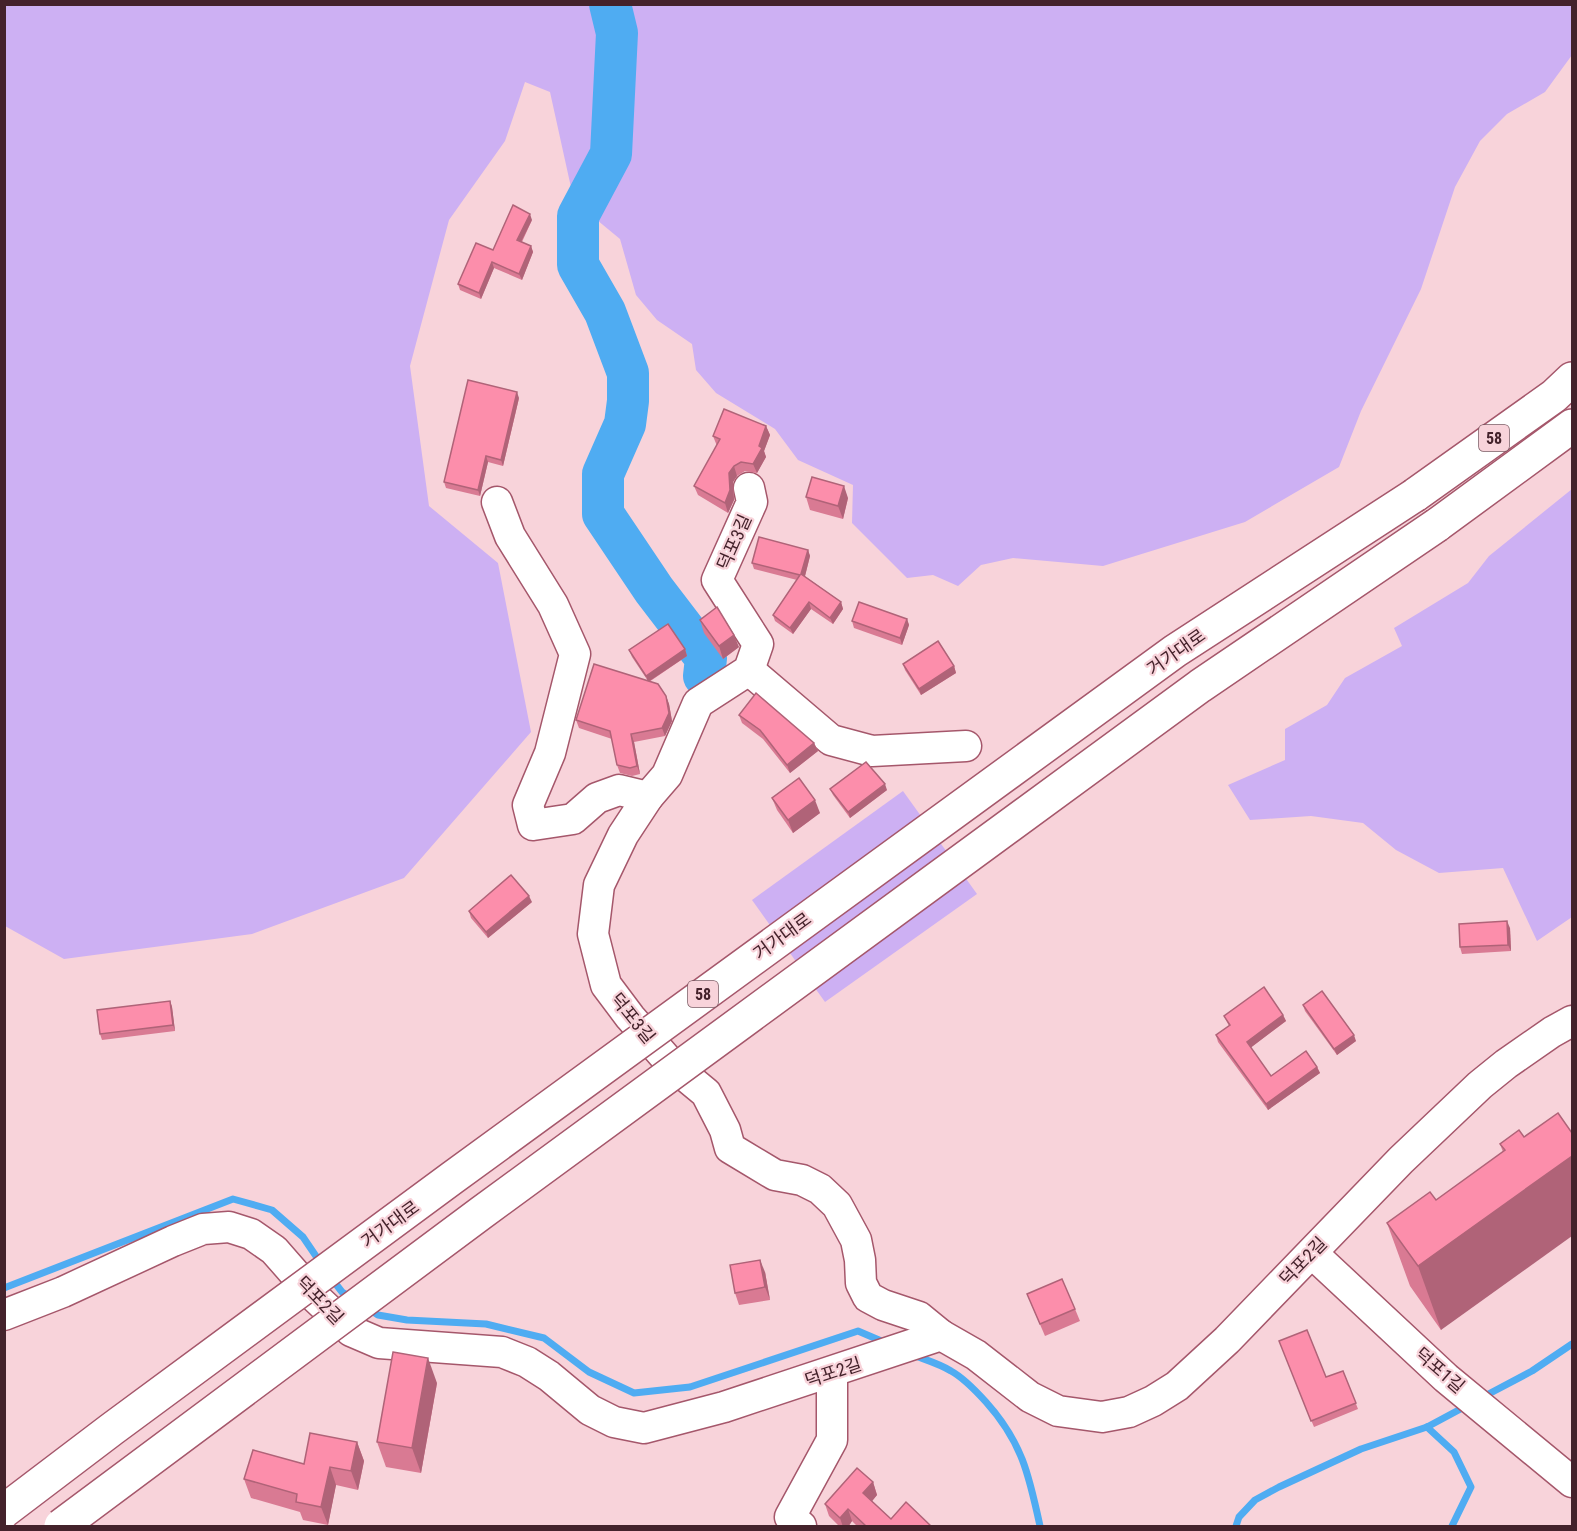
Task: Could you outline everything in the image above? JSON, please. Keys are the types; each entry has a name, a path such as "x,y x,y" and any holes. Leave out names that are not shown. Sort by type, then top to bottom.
{"highway":[{"name":"거가대로","path":"4,1511 509,1136 1175,651 1415,495 1554,396 1572,380"},
{"name":"58","path":"61,1527 481,1213 1191,693 1437,525 1572,426"}],"street":[{"name":"덕포3길","path":"750,488 752,502 717,580 758,644 749,670 698,704 667,775 648,797 623,835 599,885 593,934 606,985 671,1064 706,1093 730,1148 775,1175 802,1180 820,1189 837,1205 856,1240 861,1283 868,1297 883,1305 919,1317 941,1335"},
{"path":"497,502 510,536 553,605 575,654 550,753 528,805 533,825 573,819 597,798 619,790 648,797"},
{"path":"749,670 831,740 872,751 966,747"},
{"name":"덕포2길","path":"4,1315 63,1292 203,1229 229,1227 251,1234 274,1250 317,1299 351,1332 379,1343 502,1352 527,1362 549,1376 590,1410 614,1422 644,1428 724,1407 941,1335 976,1355 1030,1397 1058,1411 1102,1417 1129,1412 1153,1401 1176,1386 1227,1340 1401,1160 1480,1086 1506,1064 1572,1021"},
{"name":"덕포1길","path":"1312,1252 1446,1378 1572,1482"},
{"path":"801,1527 790,1517 832,1440 832,1372"}],"shaded area":[{"path":"5,4 1572,4 1572,55 1545,92 1507,114 1480,141 1455,187 1421,289 1361,411 1339,467 1245,522 1103,566 1013,558 981,565 958,586 933,575 907,578 852,523 853,485 798,460 775,429 716,393 696,370 692,344 657,320 636,295 620,239 574,201 550,92 525,82 505,141 449,220 410,366 429,506 498,563 531,732 404,878 252,934 64,959 5,926"},
{"path":"1572,489 1572,917 1537,941 1503,868 1439,873 1396,850 1363,823 1311,816 1250,820 1228,785 1285,760 1285,729 1327,705 1345,678 1402,646 1394,628 1468,583 1489,556"},
{"path":"903,791 977,894 825,1002 752,900"}],"building":[{"path":"513,205 530,214 517,240 531,246 519,274 492,262 479,293 458,284 476,243 493,250"},
{"path":"468,380 517,392 501,460 486,456 478,490 444,482"},
{"path":"724,409 766,426 759,446 762,448 753,464 741,462 729,473 730,490 725,503 694,486 720,439 713,436"},
{"path":"812,477 844,486 838,506 806,497"},
{"path":"759,537 808,550 801,574 841,602 830,618 809,602 790,628 773,615 800,575 752,563"},
{"path":"859,602 907,619 900,638 852,621"},
{"path":"717,607 734,635 719,646 700,620"},
{"path":"668,624 685,649 646,676 629,650"},
{"path":"938,641 954,666 919,689 903,664"},
{"path":"594,664 658,684 666,696 669,713 662,728 631,734 637,766 630,768 617,765 610,731 576,720"},
{"path":"756,693 814,743 787,765 760,730 739,715"},
{"path":"866,762 885,784 848,812 830,789"},
{"path":"799,778 815,800 788,820 772,798"},
{"path":"511,875 529,896 486,932 469,911"},
{"path":"1507,921 1508,945 1460,947 1459,924"},
{"path":"1264,987 1283,1015 1247,1042 1271,1076 1306,1051 1317,1067 1266,1104 1216,1035 1230,1025 1224,1016"},
{"path":"1322,991 1354,1035 1334,1049 1303,1005"},
{"path":"170,1001 173,1025 100,1034 97,1010"},
{"path":"1558,1113 1572,1133 1572,1156 1418,1266 1387,1223 1430,1192 1436,1200 1505,1150 1500,1144 1519,1130 1524,1137"},
{"path":"760,1260 765,1287 735,1293 730,1265"},
{"path":"1062,1279 1075,1309 1040,1324 1027,1294"},
{"path":"1307,1330 1326,1377 1343,1371 1356,1403 1311,1421 1279,1341"},
{"path":"393,1352 428,1358 412,1448 377,1442"},
{"path":"310,1433 357,1442 351,1471 330,1467 321,1507 296,1502 297,1494 244,1479 253,1450 304,1464"},
{"path":"857,1468 873,1482 863,1493 891,1519 906,1502 932,1527 867,1527 848,1509 840,1518 825,1504"}],"waterway":[{"path":"610,4 617,33 611,154 578,216 578,265 605,312 628,373 625,424 603,474 603,514 654,590 706,658 704,676"},
{"path":"4,1288 233,1199 272,1210 303,1237 322,1265"},
{"path":"332,1279 342,1292 352,1298"},
{"path":"369,1309 378,1315 407,1320 486,1324 544,1338 589,1372 634,1393 690,1387 858,1331 886,1343"},
{"path":"1481,1398 1532,1371 1572,1344"},
{"path":"913,1355 942,1366 961,1377 998,1417 1016,1445 1028,1475 1040,1526"},
{"path":"1236,1526 1239,1517 1255,1500 1279,1487 1361,1449 1427,1427 1468,1405"},
{"path":"1427,1427 1454,1452 1471,1487 1452,1526"}]}
